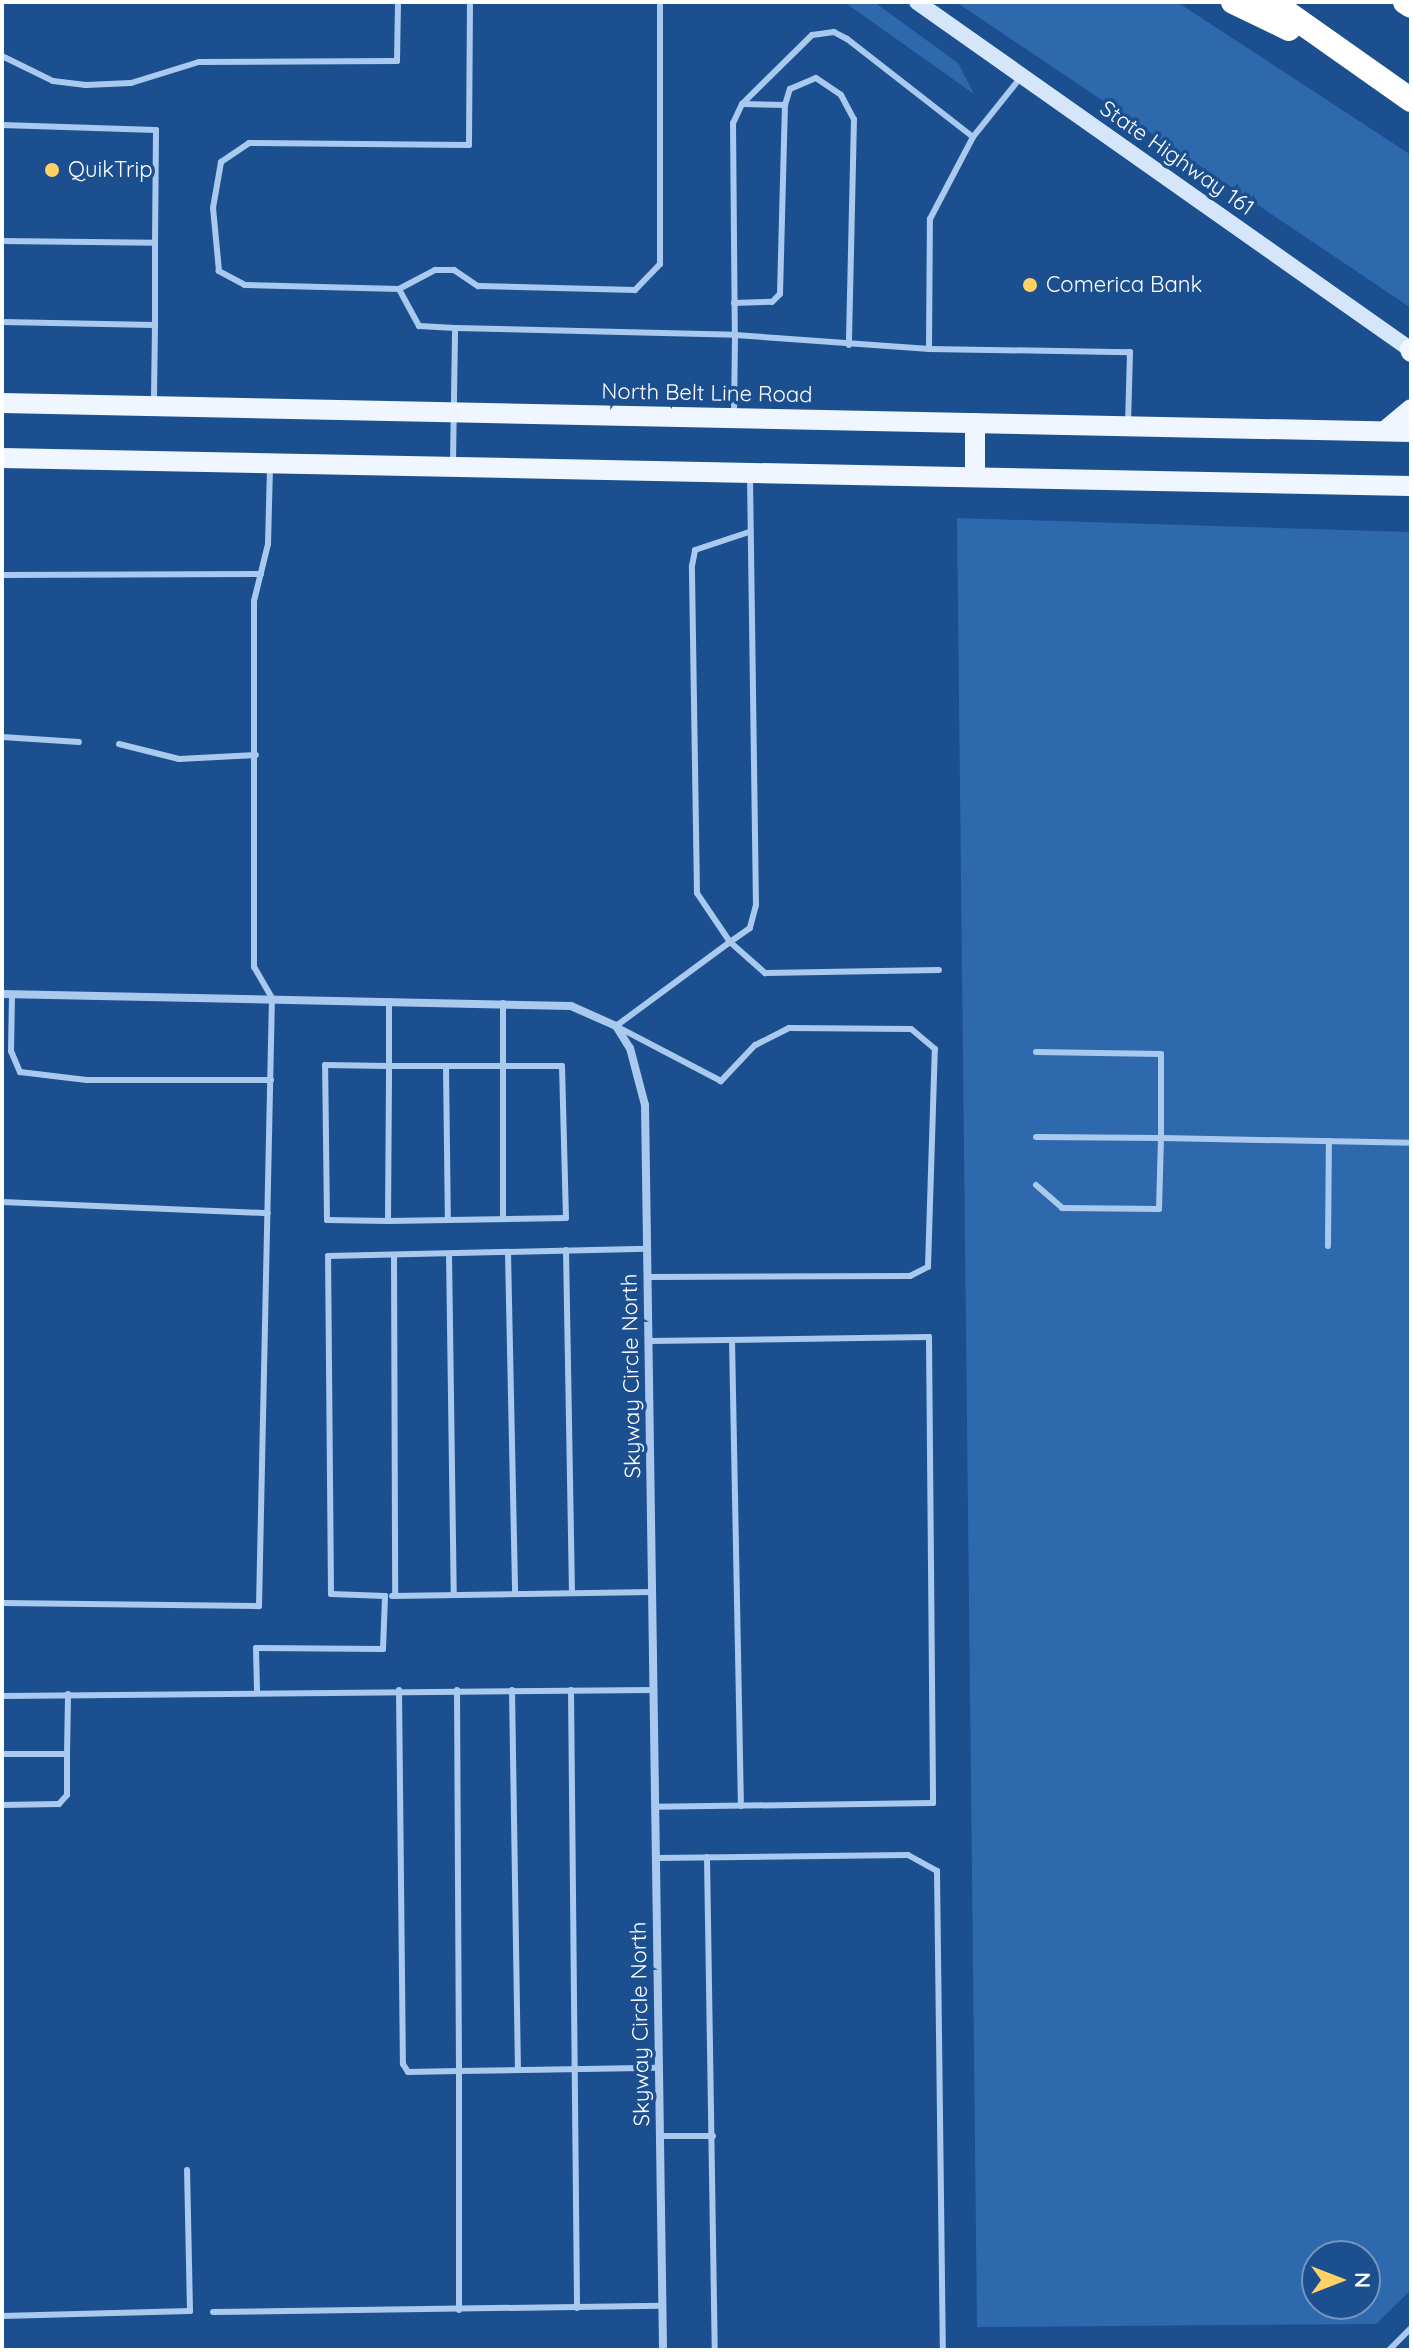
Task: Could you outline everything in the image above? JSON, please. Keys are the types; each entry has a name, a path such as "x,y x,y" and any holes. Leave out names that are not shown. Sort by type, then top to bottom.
{"highway":[{"path":"1233,2 1355,60"},
{"path":"1272,2 1411,100"},
{"path":"1405,2 1411,6"}],"main road":[{"name":"State Highway 161","path":"917,2 1411,350"},
{"name":"North Belt Line Road","path":"3,403 1411,432"},
{"path":"1385,431 1411,409"},
{"path":"975,423 975,477"},
{"path":"2,458 1407,487"}],"street":[{"path":"7,994 571,1006 616,1026"},
{"name":"Skyway Circle North","path":"616,1026 641,1076 645,1105 663,2350"}],"lane":[{"path":"2,56 53,81 86,85 131,83 199,62 397,61 398,2"},
{"path":"470,2 469,145 249,143 221,162 213,208 219,271 245,285 399,289 435,270 454,270 478,286 635,290 660,264 660,2"},
{"path":"734,417 733,123 742,104 812,35 834,32 973,137"},
{"path":"929,349 930,219 973,137 1022,76"},
{"path":"734,303 772,302 780,294 785,105 790,89 816,78 841,95 854,119 849,345"},
{"path":"742,104 785,105"},
{"path":"2,125 156,130 154,406"},
{"path":"2,241 155,243"},
{"path":"399,289 419,326 735,335 929,349 1130,352 1128,427"},
{"path":"2,322 155,325"},
{"path":"453,467 455,328"},
{"path":"2,1603 259,1606 272,998 254,967 254,601 268,544 270,463"},
{"path":"648,1277 910,1276 928,1267 935,1049 911,1029 789,1028 755,1045 721,1081 616,1026 750,928 756,905 750,473"},
{"path":"749,532 695,550 692,566 697,893 730,942 765,973 939,970"},
{"path":"2,575 261,574"},
{"path":"2,737 79,742"},
{"path":"119,744 179,759 256,755"},
{"path":"7,994 11,1051 20,1072 87,1080 271,1080"},
{"path":"388,1221 389,1001"},
{"path":"503,1003 503,1219"},
{"path":"1036,1052 1161,1054 1159,1209 1062,1208 1036,1185"},
{"path":"325,1065 446,1066 562,1066 566,1218 327,1220 325,1065"},
{"path":"446,1066 448,1220"},
{"path":"1036,1137 1411,1143"},
{"path":"1328,1246 1329,1141"},
{"path":"2,1202 268,1213"},
{"path":"647,1249 328,1256 331,1594 653,1592"},
{"path":"566,1250 572,1593"},
{"path":"508,1253 515,1594"},
{"path":"449,1254 454,1595"},
{"path":"394,1255 395,1596"},
{"path":"649,1341 929,1337 933,1803 656,1807"},
{"path":"732,1340 741,1806"},
{"path":"257,1690 256,1648 383,1649 385,1596"},
{"path":"2,1696 257,1690 654,1690"},
{"path":"399,1690 403,2064 408,2072 658,2068"},
{"path":"457,1690 459,2310"},
{"path":"512,1690 518,2070"},
{"path":"571,1690 577,2308"},
{"path":"2,1805 59,1804 67,1795 68,1694"},
{"path":"2,1754 67,1754"},
{"path":"656,1858 908,1855 937,1871 943,2350"},
{"path":"707,1857 715,2350"},
{"path":"659,2136 713,2136"},
{"path":"2,2316 190,2311 187,2170"},
{"path":"213,2312 661,2306"},
{"path":"1389,2350 1411,2328"}],"shaded area":[{"path":"844,2 874,2 958,63 974,94"},
{"path":"956,2 1177,2 1411,155 1411,308"},
{"path":"957,518 1411,532 1411,2290 1381,2319 1381,2240 1301,2240 1301,2320 1380,2320 1376,2324 977,2327"}],"place":[{"name":"QuikTrip","path":"52,170"},
{"name":"Comerica Bank","path":"1030,285"}]}
